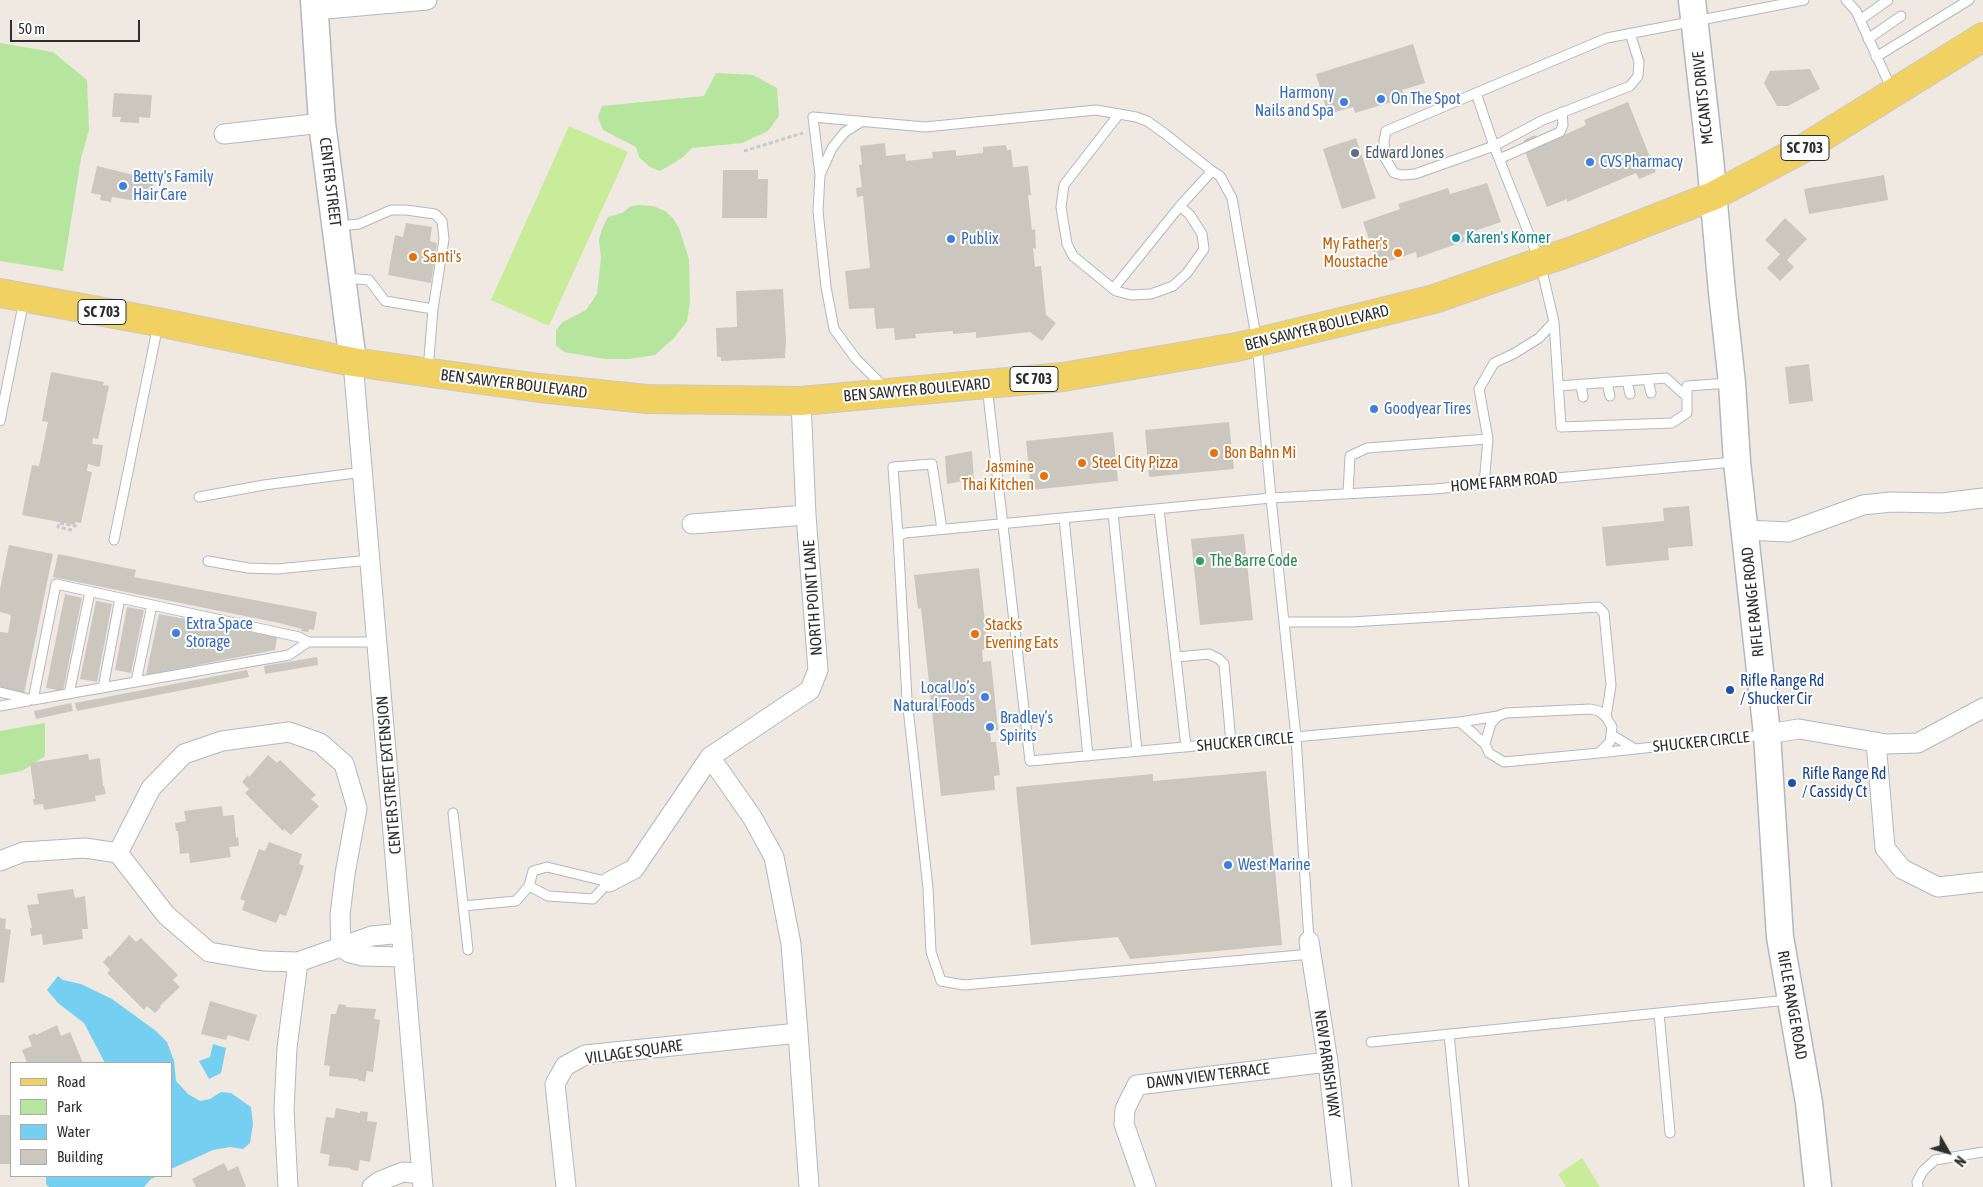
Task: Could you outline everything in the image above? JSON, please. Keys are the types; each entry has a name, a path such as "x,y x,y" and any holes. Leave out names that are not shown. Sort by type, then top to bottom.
{"main road":[{"name":"CENTER STREET","path":"315,5 322,123 353,362"},
{"name":"MCCANTS DRIVE","path":"1693,10 1713,196"},
{"name":"BEN SAWYER BOULEVARD","path":"12,295 158,322 353,362 539,388 647,399 801,400 1063,377 1236,348 1434,299 1578,249 1713,196 1806,147 1983,37"},
{"name":"RIFLE RANGE ROAD","path":"1713,196 1732,383 1737,462 1767,734 1780,937 1809,1104 1818,1187"}],"street":[{"path":"315,5 427,0"},
{"path":"224,134 322,123"},
{"name":"CENTER STREET EXTENSION","path":"353,362 423,1180"},
{"name":"NORTH POINT LANE","path":"609,882 634,869 710,757 810,690 818,670 806,515 801,400"},
{"path":"1745,530 1788,532 1863,505 1892,502 1942,504 1983,498"},
{"path":"692,524 806,515"},
{"path":"1767,734 1799,729 1887,744 1918,743 1983,708"},
{"path":"118,853 151,788 184,754 222,741 289,732 320,743 344,764 357,808 340,915 341,947"},
{"path":"1876,742 1885,848 1902,869 1938,887 1983,882"},
{"path":"710,757 752,818 774,857 791,944 809,1187"},
{"path":"0,861 23,852 85,848 118,853 166,915 209,952 262,961 298,962 372,936 402,933"},
{"path":"341,947 350,954 404,957"},
{"name":"NEW PARRISH WAY","path":"1310,948 1328,1062 1342,1187"},
{"path":"288,1187 285,1092 287,1048 298,962"},
{"name":"VILLAGE SQUARE","path":"566,1187 555,1084 565,1066 585,1055 798,1032"},
{"name":"DAWN VIEW TERRACE","path":"1146,1187 1124,1124 1125,1109 1138,1085 1328,1062"},
{"path":"372,1187 380,1181 403,1172 423,1180"}],"lane":[{"path":"1630,33 1638,62 1638,76 1630,86 1543,120 1494,146 1416,174 1402,175 1394,173 1385,158 1384,141 1386,131 1607,38 1630,33 1693,10 1804,0"},
{"path":"1846,0 1856,11 1893,93"},
{"path":"1860,20 1888,0"},
{"path":"1876,56 1969,0"},
{"path":"1868,39 1901,16"},
{"path":"1476,93 1494,146 1540,262 1554,322 1561,427 1585,422 1633,420 1653,424 1672,423 1687,413 1687,386 1732,383"},
{"path":"889,392 856,359 834,329 826,287 818,210 820,175 813,117 925,128 1096,110 1136,117 1147,121 1220,176 1232,198 1257,342 1296,737 1310,948 964,985 941,981 931,952 928,888 907,699 898,536 892,467 932,464 942,529"},
{"path":"1499,159 1560,132 1563,125 1562,112"},
{"path":"1119,114 1064,185 1061,207 1067,244 1073,256 1113,289 1131,296 1151,294 1173,286 1187,273 1204,249 1202,234 1190,215 1180,206"},
{"path":"820,175 832,148 845,132 861,122"},
{"path":"1113,289 1180,206 1212,171"},
{"path":"336,226 358,224 391,210 435,214 442,221 444,239 433,310 428,373"},
{"path":"342,277 369,280 386,302 433,310"},
{"path":"0,421 12,295"},
{"path":"114,540 158,322"},
{"path":"1484,484 1488,439 1479,389 1494,363 1539,338 1554,322"},
{"path":"1558,386 1666,378 1687,397"},
{"path":"1648,380 1650,393"},
{"path":"1628,381 1630,394"},
{"path":"1607,383 1610,396"},
{"path":"986,384 1003,523"},
{"path":"1581,385 1583,396"},
{"path":"1652,414 1653,424"},
{"path":"1348,494 1350,456 1367,448 1488,439"},
{"name":"HOME FARM ROAD","path":"898,536 905,533 942,529 1271,498 1484,484 1737,462"},
{"path":"199,496 362,472"},
{"path":"1159,509 1186,747"},
{"path":"1113,513 1137,751"},
{"path":"1064,518 1088,756"},
{"name":"SHUCKER CIRCLE","path":"1003,523 1030,761 1460,722 1506,713 1590,709 1599,711 1606,717"},
{"path":"208,561 248,568 278,569 370,560"},
{"path":"33,700 56,584 299,636 308,642 377,642"},
{"path":"70,694 90,592"},
{"path":"104,688 120,598"},
{"path":"136,682 152,605"},
{"path":"1284,622 1351,622 1598,607 1604,613 1611,685 1606,717 1612,727 1610,742 1599,754"},
{"path":"0,706 289,655 308,642"},
{"path":"1176,657 1209,654 1224,664 1231,743"},
{"path":"0,692 33,700"},
{"path":"1485,744 1491,723 1498,716"},
{"name":"SHUCKER CIRCLE","path":"1460,722 1485,744 1489,753 1504,762 1599,754 1767,734"},
{"name":"SHUCKER CIRCLE","path":"1612,735 1635,749"},
{"path":"452,814 468,950"},
{"path":"463,906 516,901 529,886 533,871 547,867 609,882 593,899 548,896 529,886"},
{"path":"1371,1042 1791,999"},
{"path":"1658,1013 1670,1133"},
{"path":"1449,1034 1464,1187"},
{"path":"1918,1187 1917,1182 1923,1172 1935,1160 1983,1152"}],"path":[{"path":"744,151 814,129"},
{"path":"72,530 58,527 59,523 75,526 77,522"}],"green space":[{"path":"0,43 53,52 87,80 89,130 81,158 63,271 0,261"},
{"path":"716,73 753,75 777,88 779,116 768,131 742,143 692,148 682,158 660,171 650,167 639,157 636,147 603,130 598,117 602,106 704,96"},
{"path":"569,126 628,152 549,326 491,300"},
{"path":"631,206 653,206 665,211 673,218 679,228 689,259 690,302 687,321 674,338 655,355 629,359 605,359 564,352 556,345 556,330 563,322 586,310 597,294 601,258 599,240 608,217 622,213"},
{"path":"45,723 45,756 22,771 0,775 0,731"},
{"path":"1582,1158 1600,1187 1566,1187 1558,1174"}],"water":[{"path":"58,976 63,980 81,984 112,999 156,1031 167,1042 174,1061 176,1081 188,1094 200,1101 210,1099 221,1092 231,1093 251,1107 253,1124 250,1143 243,1149 230,1147 213,1150 172,1169 172,1062 104,1062 84,1023 58,1003 47,990"},
{"path":"213,1044 226,1048 221,1073 209,1079 199,1061 210,1057"},
{"path":"46,1177 156,1177 151,1179 144,1187 49,1187 46,1184"}],"building":[{"path":"1413,44 1425,83 1402,90 1405,98 1355,113 1353,107 1328,114 1316,74"},
{"path":"1810,69 1820,89 1788,106 1777,106 1764,83 1770,71"},
{"path":"114,93 152,95 150,118 139,117 139,123 120,122 121,117 112,117"},
{"name":"CVS Pharmacy","path":"1628,102 1656,172 1639,179 1636,173 1567,202 1567,199 1547,207 1525,152 1528,151 1524,140 1535,135 1540,146 1586,125 1584,120"},
{"path":"1356,138 1376,198 1342,209 1323,149"},
{"name":"Publix","path":"885,143 886,156 905,154 906,161 933,158 932,152 956,150 956,156 983,153 983,147 1006,145 1007,150 1011,150 1013,167 1028,166 1031,195 1028,195 1032,230 1035,229 1036,249 1033,248 1035,267 1041,266 1046,315 1056,323 1042,341 1030,332 976,338 976,332 953,334 953,331 915,334 916,338 895,340 894,328 876,329 874,308 849,309 845,271 870,268 863,196 857,197 856,188 862,187 859,165 862,164 860,146"},
{"name":"Betty's Family Hair Care","path":"97,166 154,180 149,203 112,197 111,202 100,200 101,195 91,193"},
{"path":"723,170 758,170 758,179 768,179 767,218 722,218"},
{"path":"1884,175 1888,200 1809,214 1804,189"},
{"path":"1487,183 1501,222 1463,235 1465,241 1417,258 1416,252 1378,265 1363,222 1400,209 1398,204 1448,188 1450,194"},
{"path":"1785,218 1807,239 1787,260 1794,267 1780,281 1767,268 1780,254 1765,240"},
{"path":"406,223 432,227 430,241 437,243 431,283 388,275 395,235 403,237"},
{"path":"783,289 785,358 721,361 721,357 717,357 716,328 737,327 736,291"},
{"path":"1809,364 1813,401 1789,404 1785,367"},
{"path":"51,372 104,382 103,385 109,386 98,439 93,438 92,444 103,445 100,465 99,467 88,464 87,471 92,472 81,523 75,522 75,525 22,515 32,465 39,466 48,422 42,421"},
{"path":"1229,422 1234,469 1149,477 1145,430"},
{"path":"1113,432 1118,481 1031,490 1026,441"},
{"path":"972,451 974,479 947,484 945,456"},
{"path":"1689,506 1693,546 1668,548 1669,560 1606,566 1602,527 1664,521 1663,508"},
{"path":"1244,534 1253,620 1200,625 1191,539"},
{"path":"9,545 53,554 24,694 0,689 0,632 8,633 11,615 0,612 0,589"},
{"path":"58,554 136,570 134,577 317,612 314,630 309,629 308,632 301,631 302,629 279,623 53,577"},
{"path":"979,568 988,649 982,650 983,662 991,661 998,730 990,730 991,742 996,742 1000,775 994,776 995,790 941,796 921,608 918,609 914,575"},
{"path":"65,594 82,598 63,691 46,688"},
{"path":"96,601 112,604 97,682 80,679"},
{"path":"127,607 144,610 131,673 115,670"},
{"path":"159,614 277,637 275,650 146,675"},
{"path":"317,657 318,665 265,674 264,666"},
{"path":"247,670 249,677 77,711 75,703"},
{"path":"71,703 73,711 36,719 34,711"},
{"path":"88,754 89,760 100,758 103,786 106,794 95,796 96,801 44,810 43,804 34,805 33,799 35,799 30,763"},
{"path":"268,755 277,763 280,760 316,795 311,799 319,806 291,835 284,829 283,831 245,793 249,789 242,782 248,775 249,777"},
{"path":"1266,771 1282,945 1130,959 1118,937 1031,945 1016,787 1153,774 1153,781"},
{"path":"222,806 223,816 234,815 236,838 238,837 239,846 229,847 231,857 190,863 189,853 180,854 178,831 176,831 175,823 186,821 184,811"},
{"path":"269,842 302,854 299,864 304,866 286,916 280,914 276,923 242,910 245,901 240,899 259,849 265,851"},
{"path":"73,889 75,898 85,896 88,929 82,929 83,939 43,945 42,934 31,936 30,928 32,928 27,905 39,904 37,894"},
{"path":"0,918 6,919 5,929 11,930 4,983 0,982"},
{"path":"129,935 136,942 141,938 178,975 173,980 180,987 155,1013 147,1006 144,1010 107,973 110,970 103,962 109,955 110,957"},
{"path":"210,1001 257,1015 249,1041 228,1035 226,1040 201,1034"},
{"path":"339,1004 346,1005 346,1007 376,1009 374,1019 380,1020 373,1072 367,1071 365,1082 358,1079 329,1076 330,1066 324,1065 331,1014 336,1014"},
{"path":"57,1025 61,1036 70,1032 83,1062 27,1062 22,1050 32,1046 28,1036 35,1033 36,1035"},
{"path":"336,1108 360,1113 360,1111 368,1112 367,1121 377,1122 370,1162 360,1160 358,1171 350,1168 328,1166 330,1155 320,1153 326,1117 334,1118"},
{"path":"0,1115 10,1115 10,1164 0,1164"},
{"path":"224,1163 228,1171 238,1166 246,1187 196,1187 192,1179"}],"place":[{"name":"On The Spot","path":"1381,99"},
{"name":"Harmony Nails and Spa","path":"1344,102"},
{"name":"Edward Jones","path":"1355,153"},
{"name":"CVS Pharmacy","path":"1590,162"},
{"name":"Betty's Family Hair Care","path":"123,186"},
{"name":"Karen's Korner","path":"1456,238"},
{"name":"Publix","path":"951,239"},
{"name":"My Father's Moustache","path":"1398,253"},
{"name":"Santi's","path":"413,257"},
{"name":"Goodyear Tires","path":"1374,409"},
{"name":"Bon Bahn Mi","path":"1214,453"},
{"name":"Steel City Pizza","path":"1082,463"},
{"name":"Jasmine Thai Kitchen","path":"1044,476"},
{"name":"The Barre Code","path":"1200,561"},
{"name":"Extra Space Storage","path":"176,633"},
{"name":"Stacks Evening Eats","path":"975,634"},
{"name":"Rifle Range Rd / Shucker Cir","path":"1730,690"},
{"name":"Local Jo’s Natural Foods","path":"985,697"},
{"name":"Bradley’s Spirits","path":"990,727"},
{"name":"Rifle Range Rd / Cassidy Ct","path":"1792,783"},
{"name":"West Marine","path":"1228,865"}]}
